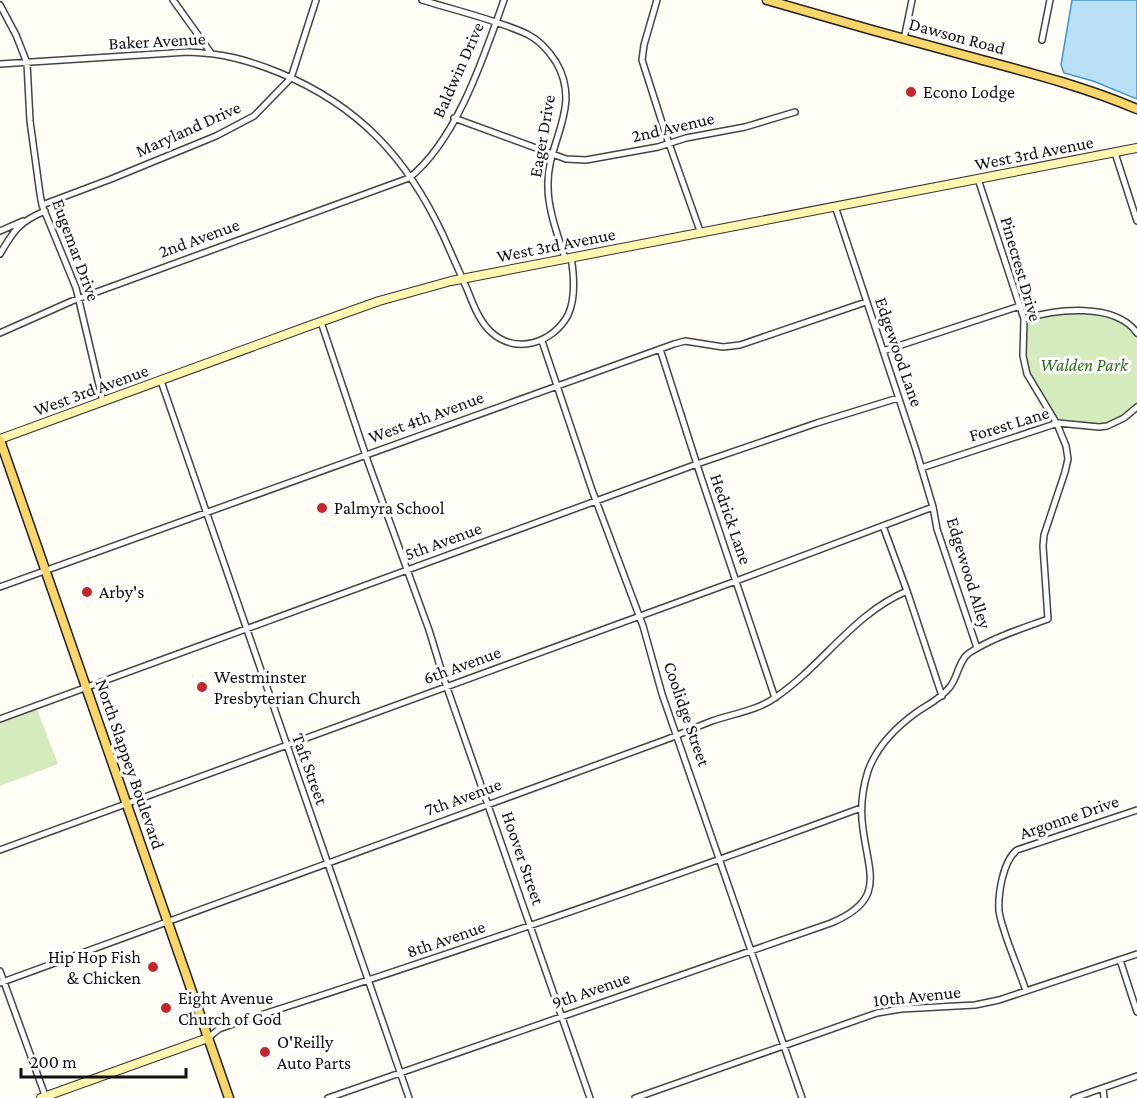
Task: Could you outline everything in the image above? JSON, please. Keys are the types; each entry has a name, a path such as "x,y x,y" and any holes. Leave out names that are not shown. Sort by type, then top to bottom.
{"main road":[{"name":"Dawson Road","path":"767,0 1039,75 1137,109"},
{"name":"North Slappey Boulevard","path":"0,440 229,1098"}],"street":[{"path":"173,0 211,53"},
{"name":"Maryland Drive","path":"42,205 216,136 254,116 291,78 316,0"},
{"name":"Eager Drive","path":"422,0 528,35 547,49 558,65 565,85 567,101 563,124 553,155 548,186 549,198 568,257 573,286 568,314 555,331 542,341"},
{"name":"Baldwin Drive","path":"411,177 431,155 470,90 504,0"},
{"path":"657,0 642,60 700,231"},
{"path":"904,39 912,0"},
{"path":"1042,40 1050,0"},
{"name":"Eugemar Drive","path":"0,5 16,35 27,63 30,121 42,205 80,298 103,402"},
{"name":"Baker Avenue","path":"0,64 188,52 211,53 235,57 291,78 328,96 353,114 375,135 411,177 433,215 482,321 498,338 518,345 542,341"},
{"name":"2nd Avenue","path":"454,118 553,155 566,159 586,160 611,157 686,138 745,127 795,112"},
{"name":"West 3rd Avenue","path":"0,440 406,293 568,257 1137,148"},
{"path":"1115,153 1137,221"},
{"name":"2nd Avenue","path":"0,333 80,298 411,177"},
{"name":"Pinecrest Drive","path":"861,904 870,890 871,876 862,830 862,794 868,771 886,740 918,712 942,696 954,682 966,656 994,638 1048,619 1044,535 1068,459 1066,446 1057,424 1030,381 1024,365 1024,319 978,179"},
{"name":"Edgewood Lane","path":"835,206 933,507"},
{"path":"0,231 45,211"},
{"path":"0,255 14,232 26,219"},
{"name":"West 4th Avenue","path":"0,587 660,348 685,341 714,346 740,345 866,302"},
{"path":"883,351 1020,306"},
{"path":"1024,319 1054,311 1097,312 1128,323 1137,333"},
{"name":"Hoover Street","path":"321,322 590,1098"},
{"name":"Coolidge Street","path":"542,341 596,501 639,615 662,694 802,1098"},
{"name":"Hedrick Lane","path":"660,348 775,698"},
{"name":"Taft Street","path":"161,381 408,1098"},
{"name":"5th Avenue","path":"0,719 697,464 898,398"},
{"name":"Forest Lane","path":"921,468 1057,424 1107,426 1124,418 1137,407"},
{"name":"Edgewood Alley","path":"933,507 937,529 977,648"},
{"name":"6th Avenue","path":"0,850 933,507"},
{"path":"883,526 942,696"},
{"name":"7th Avenue","path":"2,982 761,705 775,698 862,618 883,602 907,591"},
{"name":"8th Avenue","path":"44,1097 208,1038 219,1029 531,926 861,808"},
{"name":"Argonne Drive","path":"1026,991 999,912 1004,869 1009,858 1017,850 1137,810"},
{"name":"9th Avenue","path":"328,1098 752,951 845,917 861,904"},
{"name":"10th Avenue","path":"635,1098 878,1013 901,1009 975,1005 999,1000 1137,954"},
{"path":"1120,960 1137,1012"},
{"path":"0,971 44,1097"},
{"path":"1074,1098 1137,1076"},
{"path":"1103,1088 1104,1098"}],"green space":[{"name":"Walden Park","path":"1087,311 1121,320 1137,334 1137,406 1128,414 1110,423 1090,425 1058,423 1025,365 1024,319 1039,315"},
{"path":"36,707 58,764 0,786 0,720"}],"water":[{"path":"1072,0 1137,0 1137,99 1093,81 1064,73 1061,65"}],"place":[{"name":"Econo Lodge","path":"911,92"},
{"name":"Palmyra School","path":"322,508"},
{"name":"Arby's","path":"87,592"},
{"name":"Westminster Presbyterian Church","path":"202,687"},
{"name":"Hip Hop Fish & Chicken","path":"153,967"},
{"name":"Eight Avenue Church of God","path":"166,1008"},
{"name":"O'Reilly Auto Parts","path":"265,1052"}]}
